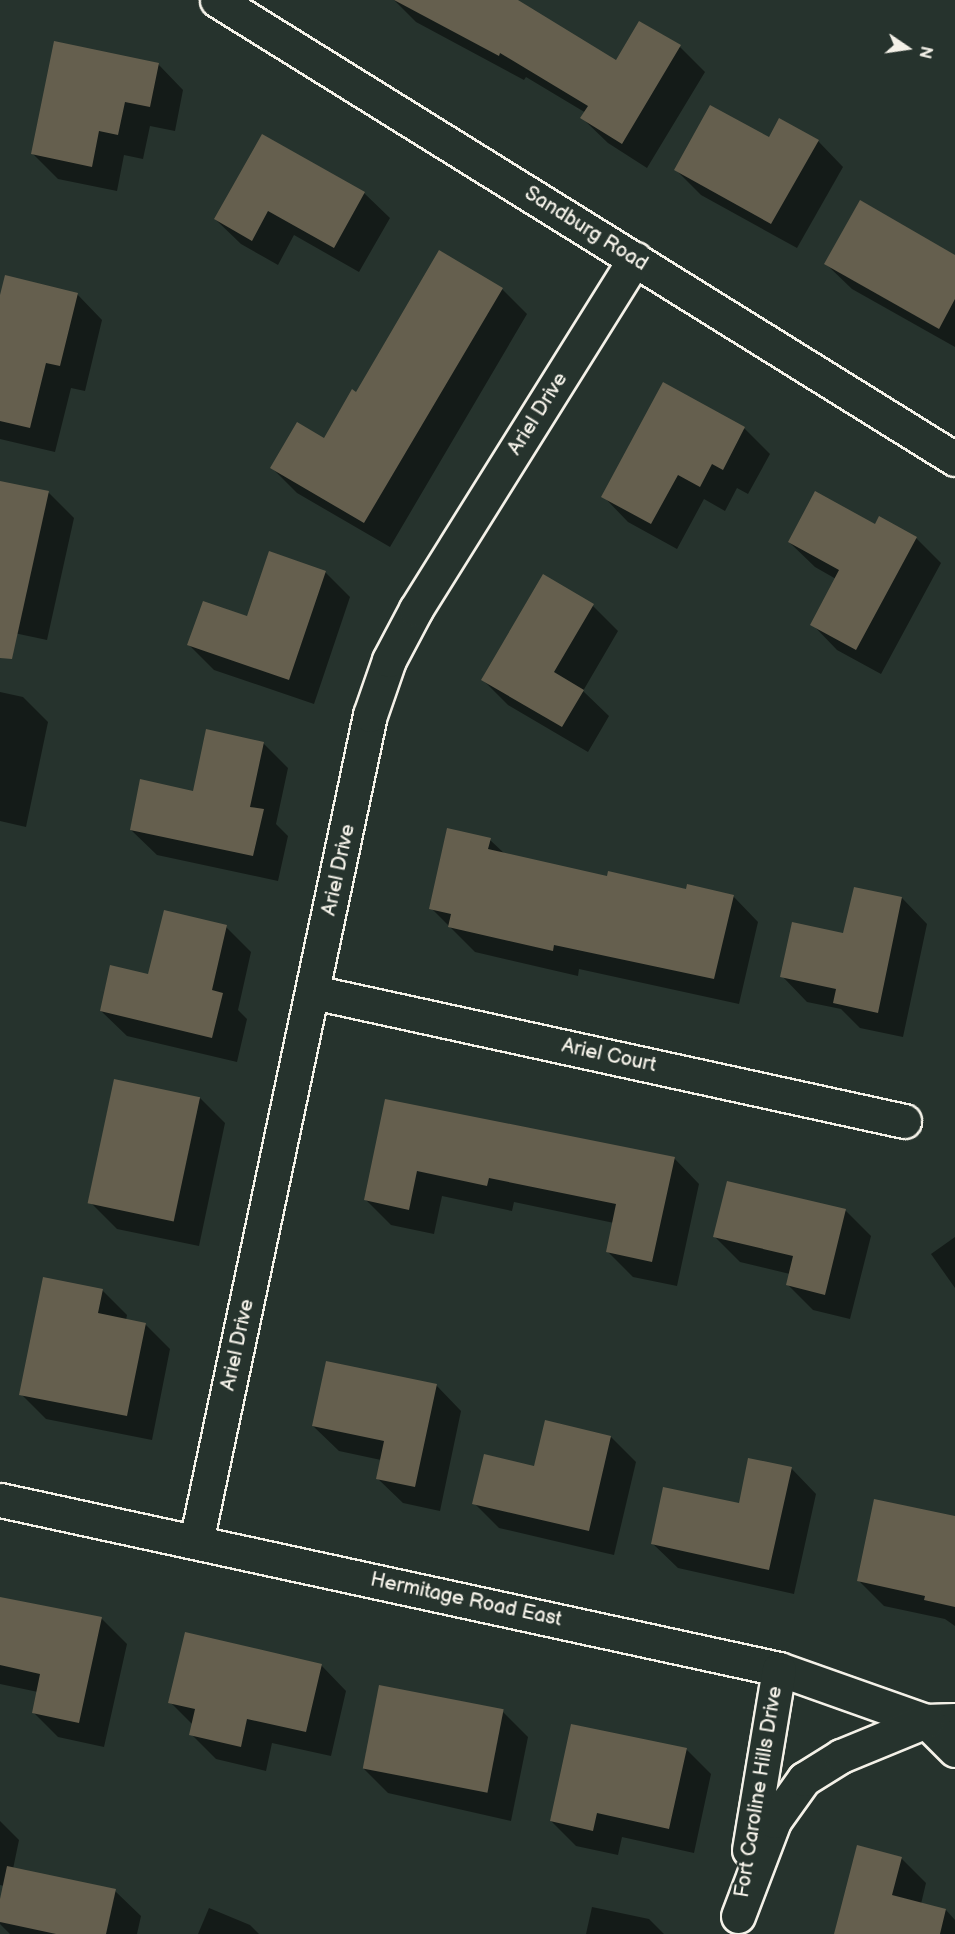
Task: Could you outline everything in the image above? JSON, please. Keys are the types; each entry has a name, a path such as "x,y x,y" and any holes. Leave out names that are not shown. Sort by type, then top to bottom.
{"street":[{"name":"Sandburg Road","path":"217,0 955,459"},
{"name":"Ariel Drive","path":"196,1542 314,992 370,715 389,660 422,599 635,259"},
{"name":"Ariel Court","path":"314,992 904,1121"},
{"name":"Hermitage Road East","path":"0,1500 779,1669 940,1720 955,1750"},
{"name":"Fort Caroline Hills Drive","path":"736,1925 779,1669"},
{"name":"Fort Caroline Hills Drive","path":"736,1925 774,1821 804,1779 841,1756 940,1720"}],"building":[{"path":"394,0 518,0 616,60 639,21 681,45 622,144 580,118 588,106 500,53 499,56"},
{"path":"54,41 159,63 150,107 125,102 118,135 99,131 92,167 31,154"},
{"path":"710,105 769,137 779,118 819,140 771,224 674,170"},
{"path":"262,134 365,192 334,248 268,211 252,241 214,219"},
{"path":"860,200 955,255 955,299 939,329 824,264"},
{"path":"439,250 503,288 364,523 270,468 297,422 324,438 352,389 356,392"},
{"path":"5,275 78,293 60,366 46,363 30,428 0,421 0,295"},
{"path":"663,382 745,427 723,470 712,464 700,487 678,475 651,524 601,497"},
{"path":"0,481 49,491 12,659 0,658"},
{"path":"815,491 875,524 879,516 917,537 856,650 810,625 839,570 788,542"},
{"path":"269,551 326,571 289,680 187,645 203,601 247,616"},
{"path":"543,574 594,604 554,672 584,690 562,727 481,680"},
{"path":"206,729 264,742 250,807 264,809 253,856 130,830 140,779 193,791"},
{"path":"447,828 491,838 488,849 607,876 608,871 686,889 687,884 734,895 714,979 554,945 553,951 448,927 451,914 429,909"},
{"path":"854,887 902,897 878,1013 833,1003 836,989 780,977 792,922 843,933"},
{"path":"164,910 227,925 212,990 223,993 212,1038 100,1011 110,965 148,974"},
{"path":"114,1079 200,1097 174,1222 88,1203"},
{"path":"385,1099 675,1157 652,1262 606,1252 616,1204 489,1178 487,1186 417,1171 409,1210 364,1200"},
{"path":"727,1181 846,1209 825,1295 786,1285 793,1256 713,1237"},
{"path":"43,1277 103,1289 98,1313 146,1323 127,1416 19,1395"},
{"path":"326,1361 437,1384 415,1487 376,1479 384,1441 312,1426"},
{"path":"545,1420 611,1436 589,1531 472,1504 484,1454 534,1466"},
{"path":"748,1458 792,1467 769,1570 651,1544 663,1487 739,1503"},
{"path":"874,1499 955,1516 955,1607 924,1600 925,1596 857,1581"},
{"path":"0,1597 102,1617 79,1723 32,1713 40,1674 0,1665"},
{"path":"185,1632 322,1664 306,1732 247,1719 241,1747 189,1735 195,1709 168,1703"},
{"path":"379,1685 504,1709 487,1793 363,1768"},
{"path":"571,1724 687,1748 669,1829 597,1813 593,1831 550,1821"},
{"path":"857,1845 902,1857 892,1895 946,1909 940,1934 834,1934"},
{"path":"7,1866 116,1889 106,1934 56,1934 0,1922 0,1899"}]}
